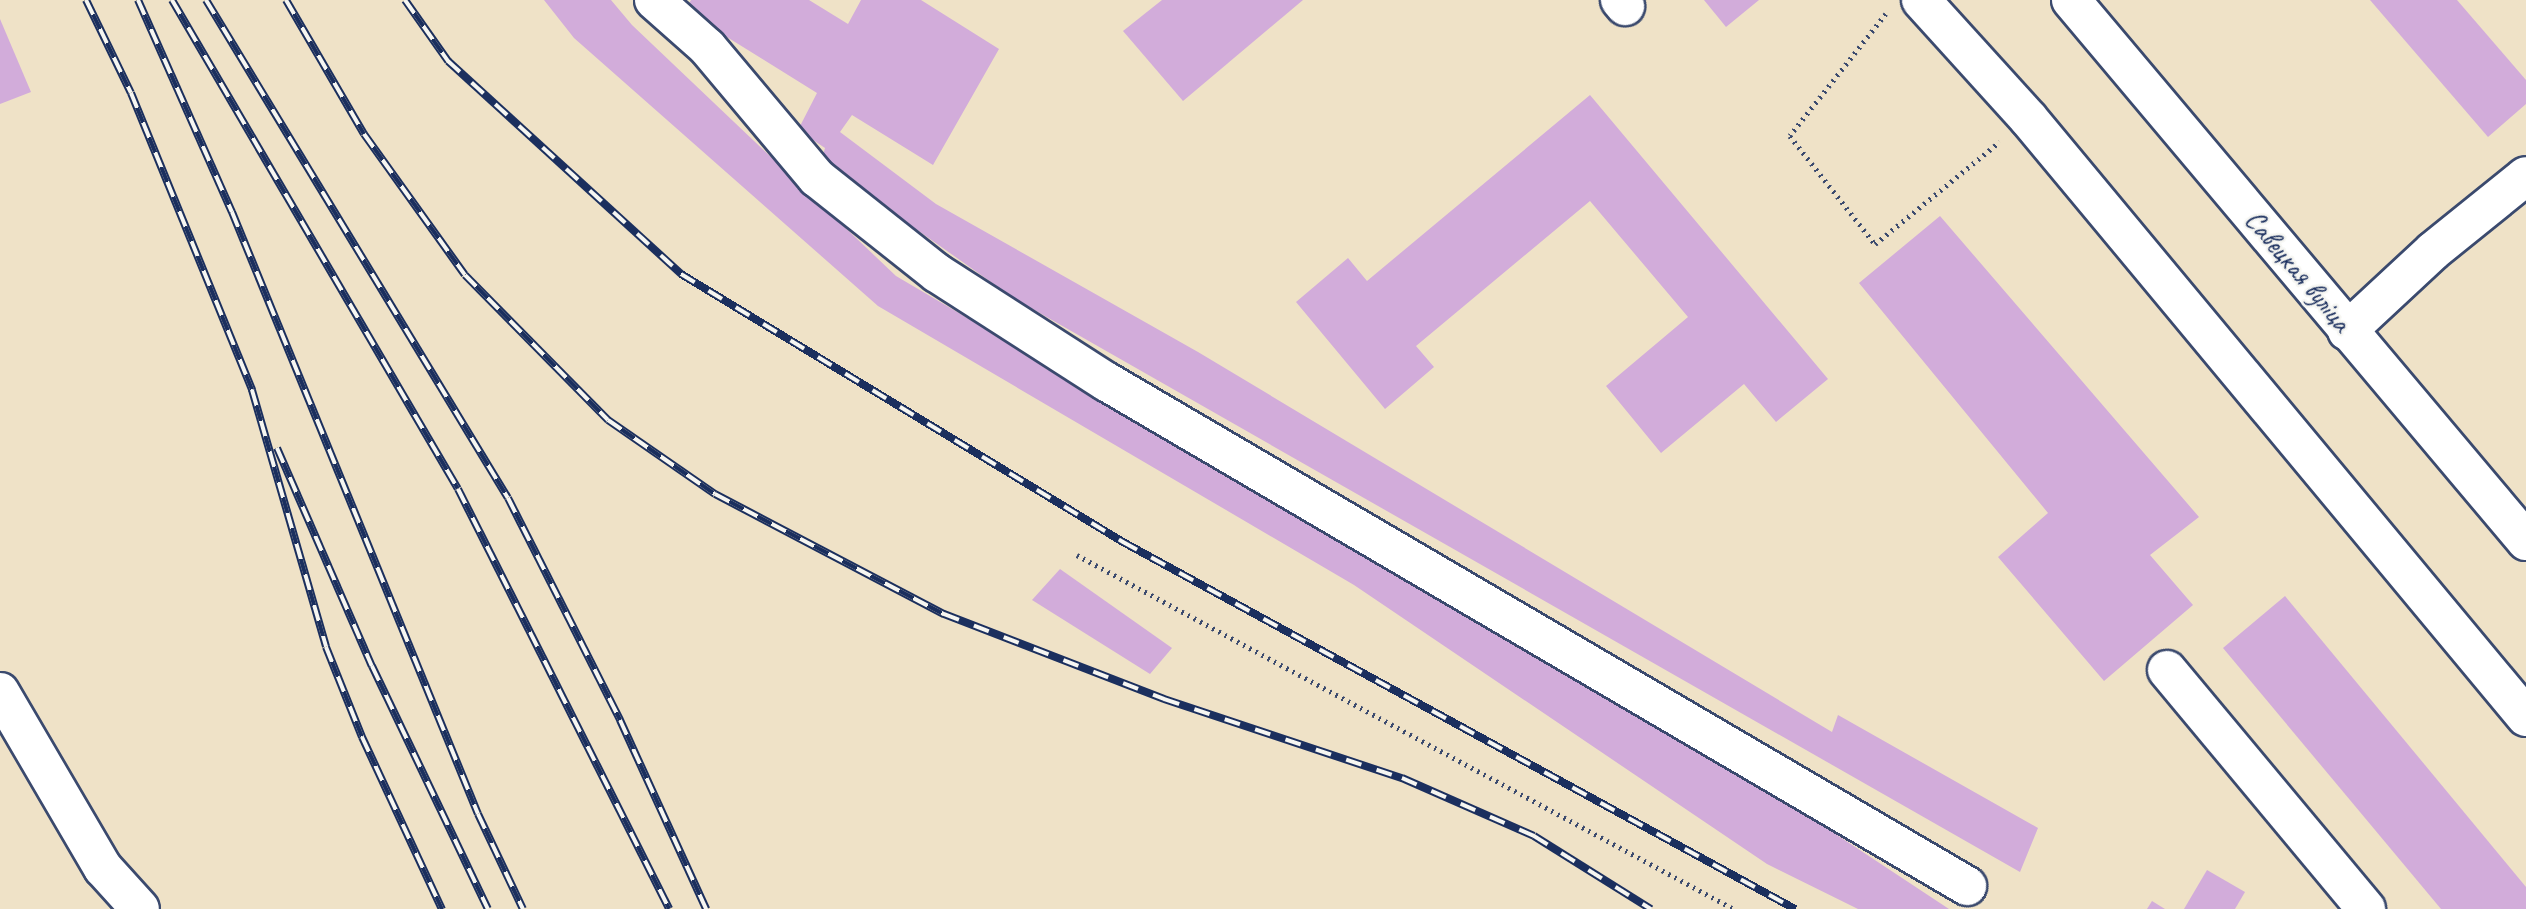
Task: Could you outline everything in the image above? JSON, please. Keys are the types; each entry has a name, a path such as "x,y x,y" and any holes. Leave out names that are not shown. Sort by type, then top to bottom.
{"street":[{"path":"654,0 706,47 817,178 937,273 1107,382 1967,886"},
{"name":"Савецкая вуліца","path":"2071,0 2526,541"},
{"path":"1905,5 2028,118 2526,718"},
{"path":"2347,331 2433,251 2526,176"},
{"path":"2167,670 2366,909"},
{"path":"0,692 103,868 140,909"}],"path":[{"path":"1905,5 1790,136 1875,244 2028,118"},
{"path":"1077,555 1734,909"}],"building":[{"path":"544,0 611,0 632,25 896,276 1763,786 1949,909 1858,909 1767,864 1354,585 878,306 574,38"},
{"path":"691,0 809,0 848,24 861,0 921,0 999,49 933,165 852,115 840,132 936,204 1198,352 1832,732 1838,715 2038,828 2020,872 1015,299 821,162 825,148 798,130 817,93 685,11"},
{"path":"1162,0 1303,0 1183,101 1123,31"},
{"path":"1704,0 1759,0 1726,27"},
{"path":"2370,0 2457,0 2526,80 2526,104 2488,137"},
{"path":"0,19 31,92 0,104"},
{"path":"1590,95 1828,379 1776,422 1744,384 1661,453 1606,386 1688,317 1590,201 1416,346 1434,367 1385,409 1296,302 1348,258 1367,281"},
{"path":"1940,216 2199,517 2150,555 2193,605 2104,681 1998,557 2048,513 1859,283"},
{"path":"1060,569 1172,648 1150,674 1032,600"},
{"path":"2285,596 2526,887 2526,909 2441,909 2223,648"},
{"path":"2207,870 2245,892 2235,909 2184,909"},
{"path":"2152,901 2165,909 2147,909"}],"railway":[{"path":"86,0 131,93 252,390 326,647 362,737 442,909"},
{"path":"138,0 232,212 478,814 523,909"},
{"path":"172,0 458,489 669,909"},
{"path":"206,0 508,498 620,720 706,909"},
{"path":"286,0 364,134 465,275 608,420 715,494 944,614 1164,699 1402,778 1534,836 1651,909"},
{"path":"405,0 448,61 681,274 1123,542 1795,909"},
{"path":"277,448 372,666 488,909"}]}
